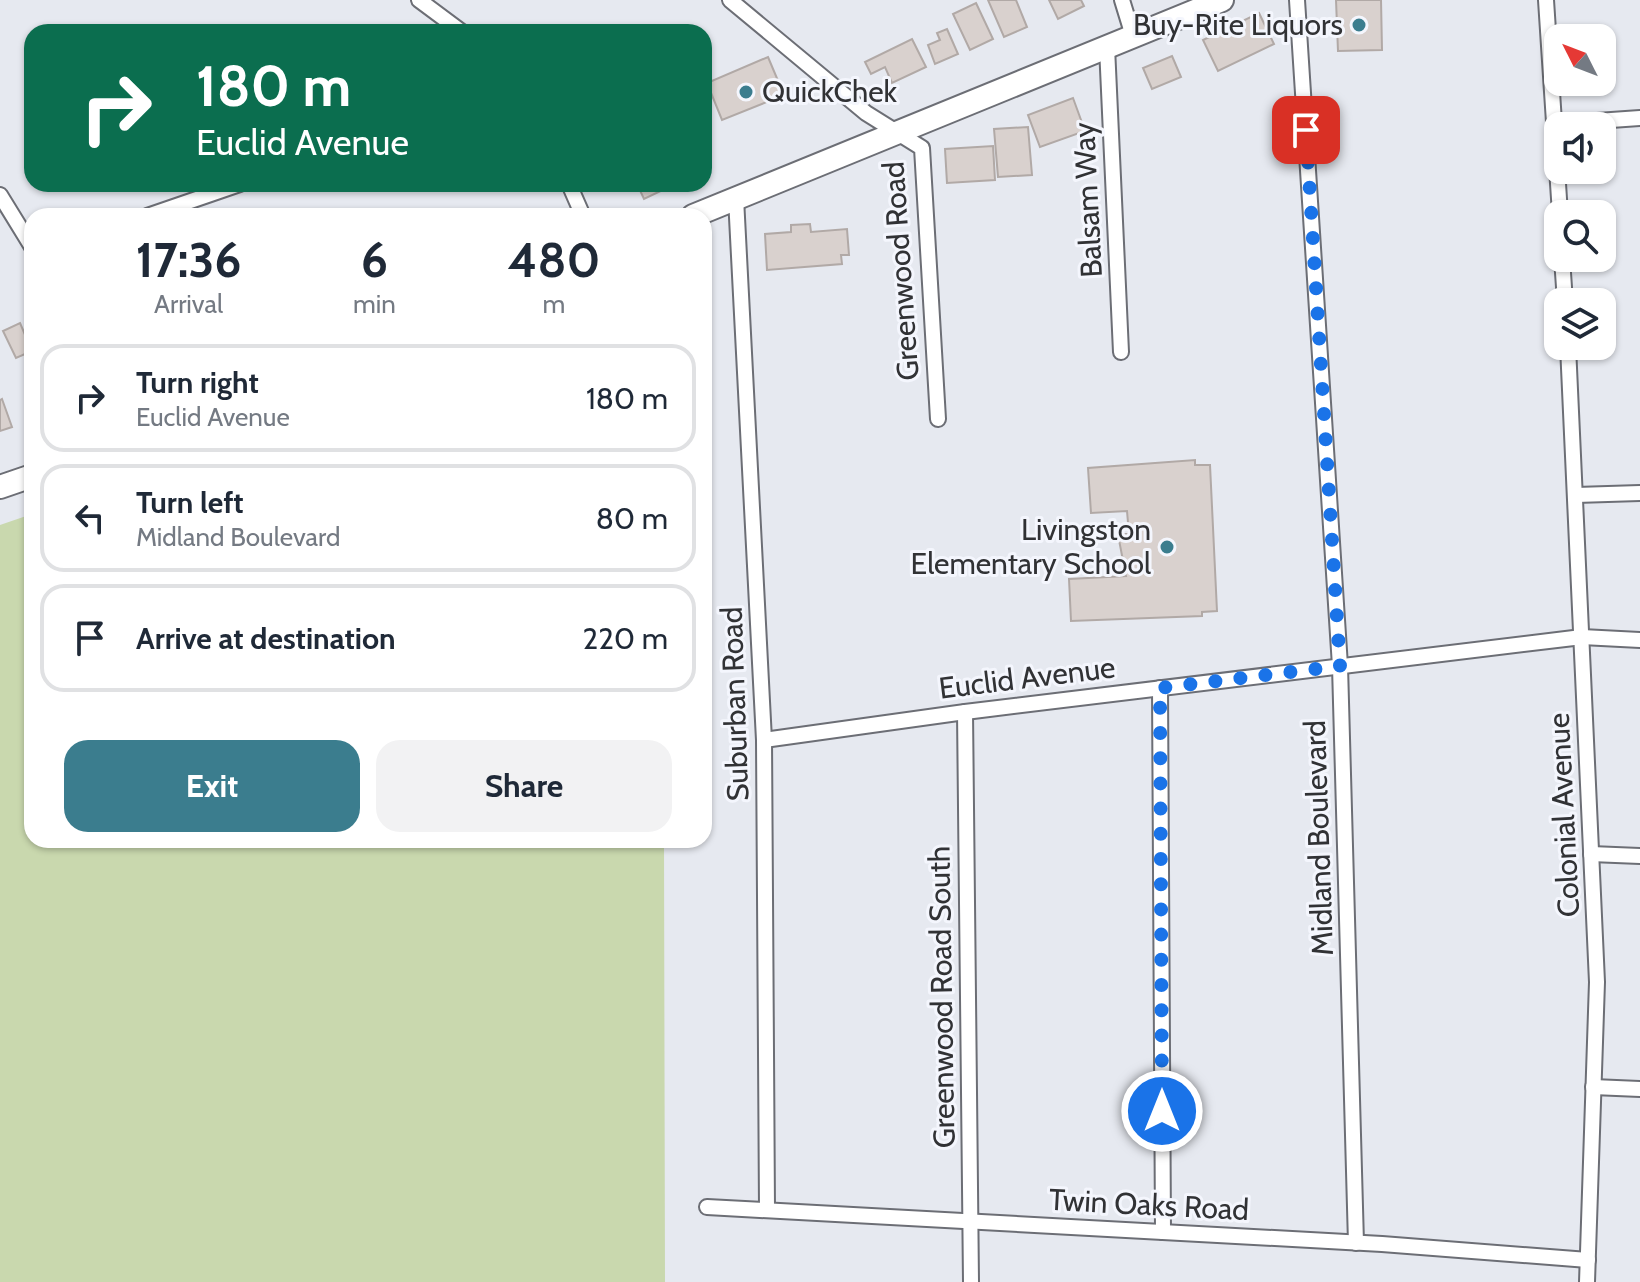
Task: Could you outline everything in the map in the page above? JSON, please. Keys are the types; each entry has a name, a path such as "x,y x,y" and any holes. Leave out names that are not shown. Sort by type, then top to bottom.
{"main road":[{"path":"712,208 1222,0"},
{"path":"0,487 24,479"}],"street":[{"path":"419,0 451,24"},
{"path":"1122,0 1133,36"},
{"name":"Midland Boulevard","path":"1297,0 1340,666 1356,1243"},
{"path":"1546,0 1553,112"},
{"path":"742,3 866,113 894,132"},
{"name":"Balsam Way","path":"1107,47 1121,352"},
{"path":"1616,120 1640,118"},
{"name":"Greenwood Road","path":"894,132 922,148 938,419"},
{"path":"170,208 217,192"},
{"path":"0,195 24,231"},
{"name":"Suburban Road","path":"736,198 764,740 767,1209"},
{"name":"Colonial Avenue","path":"1569,360 1597,982 1587,1282"},
{"path":"1576,495 1640,493"},
{"name":"Euclid Avenue","path":"764,740 965,712 1582,637 1640,640"},
{"path":"1160,688 1163,1232"},
{"name":"Greenwood Road South","path":"965,712 971,1282"},
{"path":"1591,854 1640,856"},
{"path":"1593,1087 1640,1089"},
{"name":"Twin Oaks Road","path":"707,1207 1356,1243 1588,1260"}],"green space":[{"path":"24,517 24,848 664,848 665,1282 0,1282 0,525"}],"building":[{"path":"988,0 1016,0 1027,27 1004,37"},
{"path":"1049,0 1081,0 1084,6 1058,19"},
{"name":"Buy-Rite Liquors","path":"1336,0 1381,0 1382,50 1338,51"},
{"path":"976,3 993,39 970,50 953,14"},
{"path":"1259,13 1274,44 1218,71 1203,40"},
{"path":"947,29 958,54 935,64 928,45 940,40 937,33"},
{"path":"912,39 926,67 892,83 885,67 871,74 865,62"},
{"path":"1172,56 1181,77 1152,89 1143,68"},
{"path":"768,57 784,95 722,120 712,95 712,81"},
{"path":"1073,98 1085,131 1040,147 1028,115"},
{"path":"1028,127 1032,175 998,177 994,129"},
{"path":"993,146 995,180 947,183 945,149"},
{"path":"641,192 659,192 644,199"},
{"path":"810,224 811,232 847,229 849,255 841,255 842,264 767,270 765,234 791,232 791,225"},
{"path":"20,323 24,332 24,354 16,358 3,331"},
{"path":"0,400 12,427 0,431"},
{"name":"Livingston Elementary School","path":"1195,460 1195,465 1210,465 1217,611 1202,612 1202,616 1071,621 1069,579 1126,576 1119,540 1125,540 1125,534 1129,534 1127,511 1091,513 1088,468"}],"place":[{"name":"Buy-Rite Liquors","path":"1359,25"},
{"name":"QuickChek","path":"746,92"},
{"name":"Livingston Elementary School","path":"1167,547"}],"route":[{"path":"1162,1111 1160,688 1340,666 1306,130"}]}
